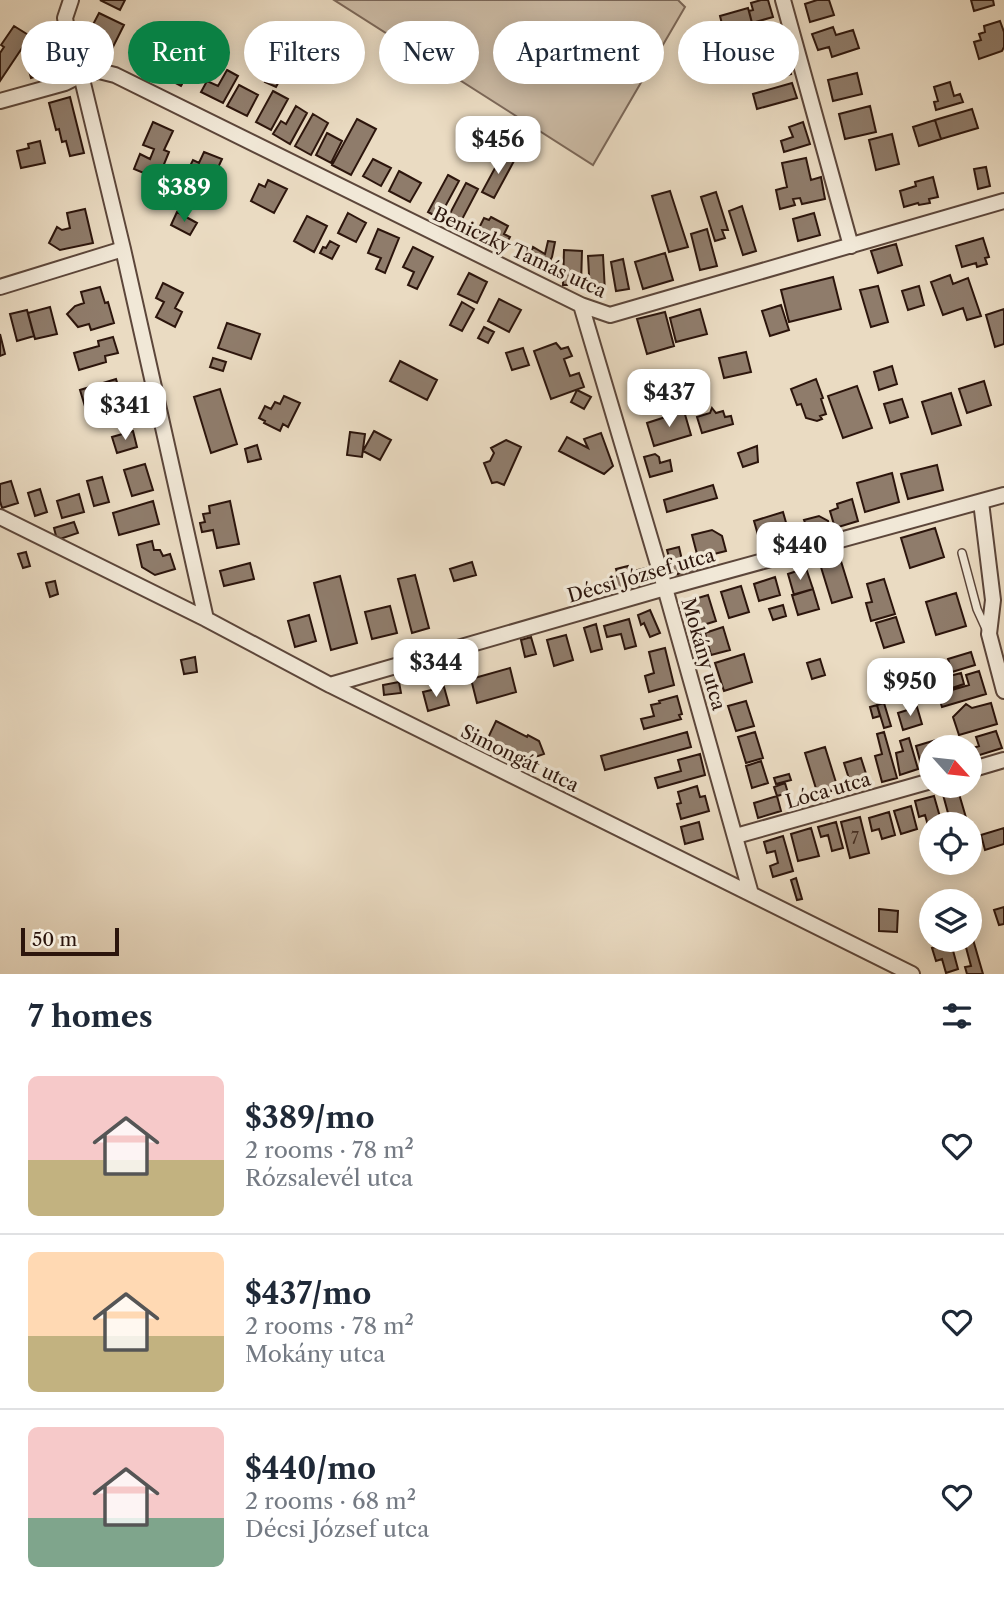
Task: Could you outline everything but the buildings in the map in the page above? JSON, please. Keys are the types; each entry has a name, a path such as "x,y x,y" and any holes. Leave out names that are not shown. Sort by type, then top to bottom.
{"street":[{"path":"66,21 71,0"},
{"path":"783,0 850,246"},
{"name":"Beniczky Tamás utca","path":"114,75 581,305 610,315 1004,201"},
{"path":"0,102 62,84"},
{"path":"83,84 206,619"},
{"path":"0,287 123,249"},
{"name":"Mokány utca","path":"581,305 665,588 751,894"},
{"name":"Décsi József utca","path":"330,685 665,588 1004,495"},
{"path":"981,502 993,600 989,634 1004,691"},
{"name":"Simongát utca","path":"0,517 206,619 330,685 912,974"},
{"path":"982,766 1004,760"},
{"name":"Lóca utca","path":"736,836 919,784"}],"lane":[{"path":"962,553 977,609 989,634"}],"shaded area":[{"path":"334,0 678,0 685,7 664,43 664,21 493,21 493,84 640,84 593,165 466,84 479,84 479,21 379,21 379,29"}]}
